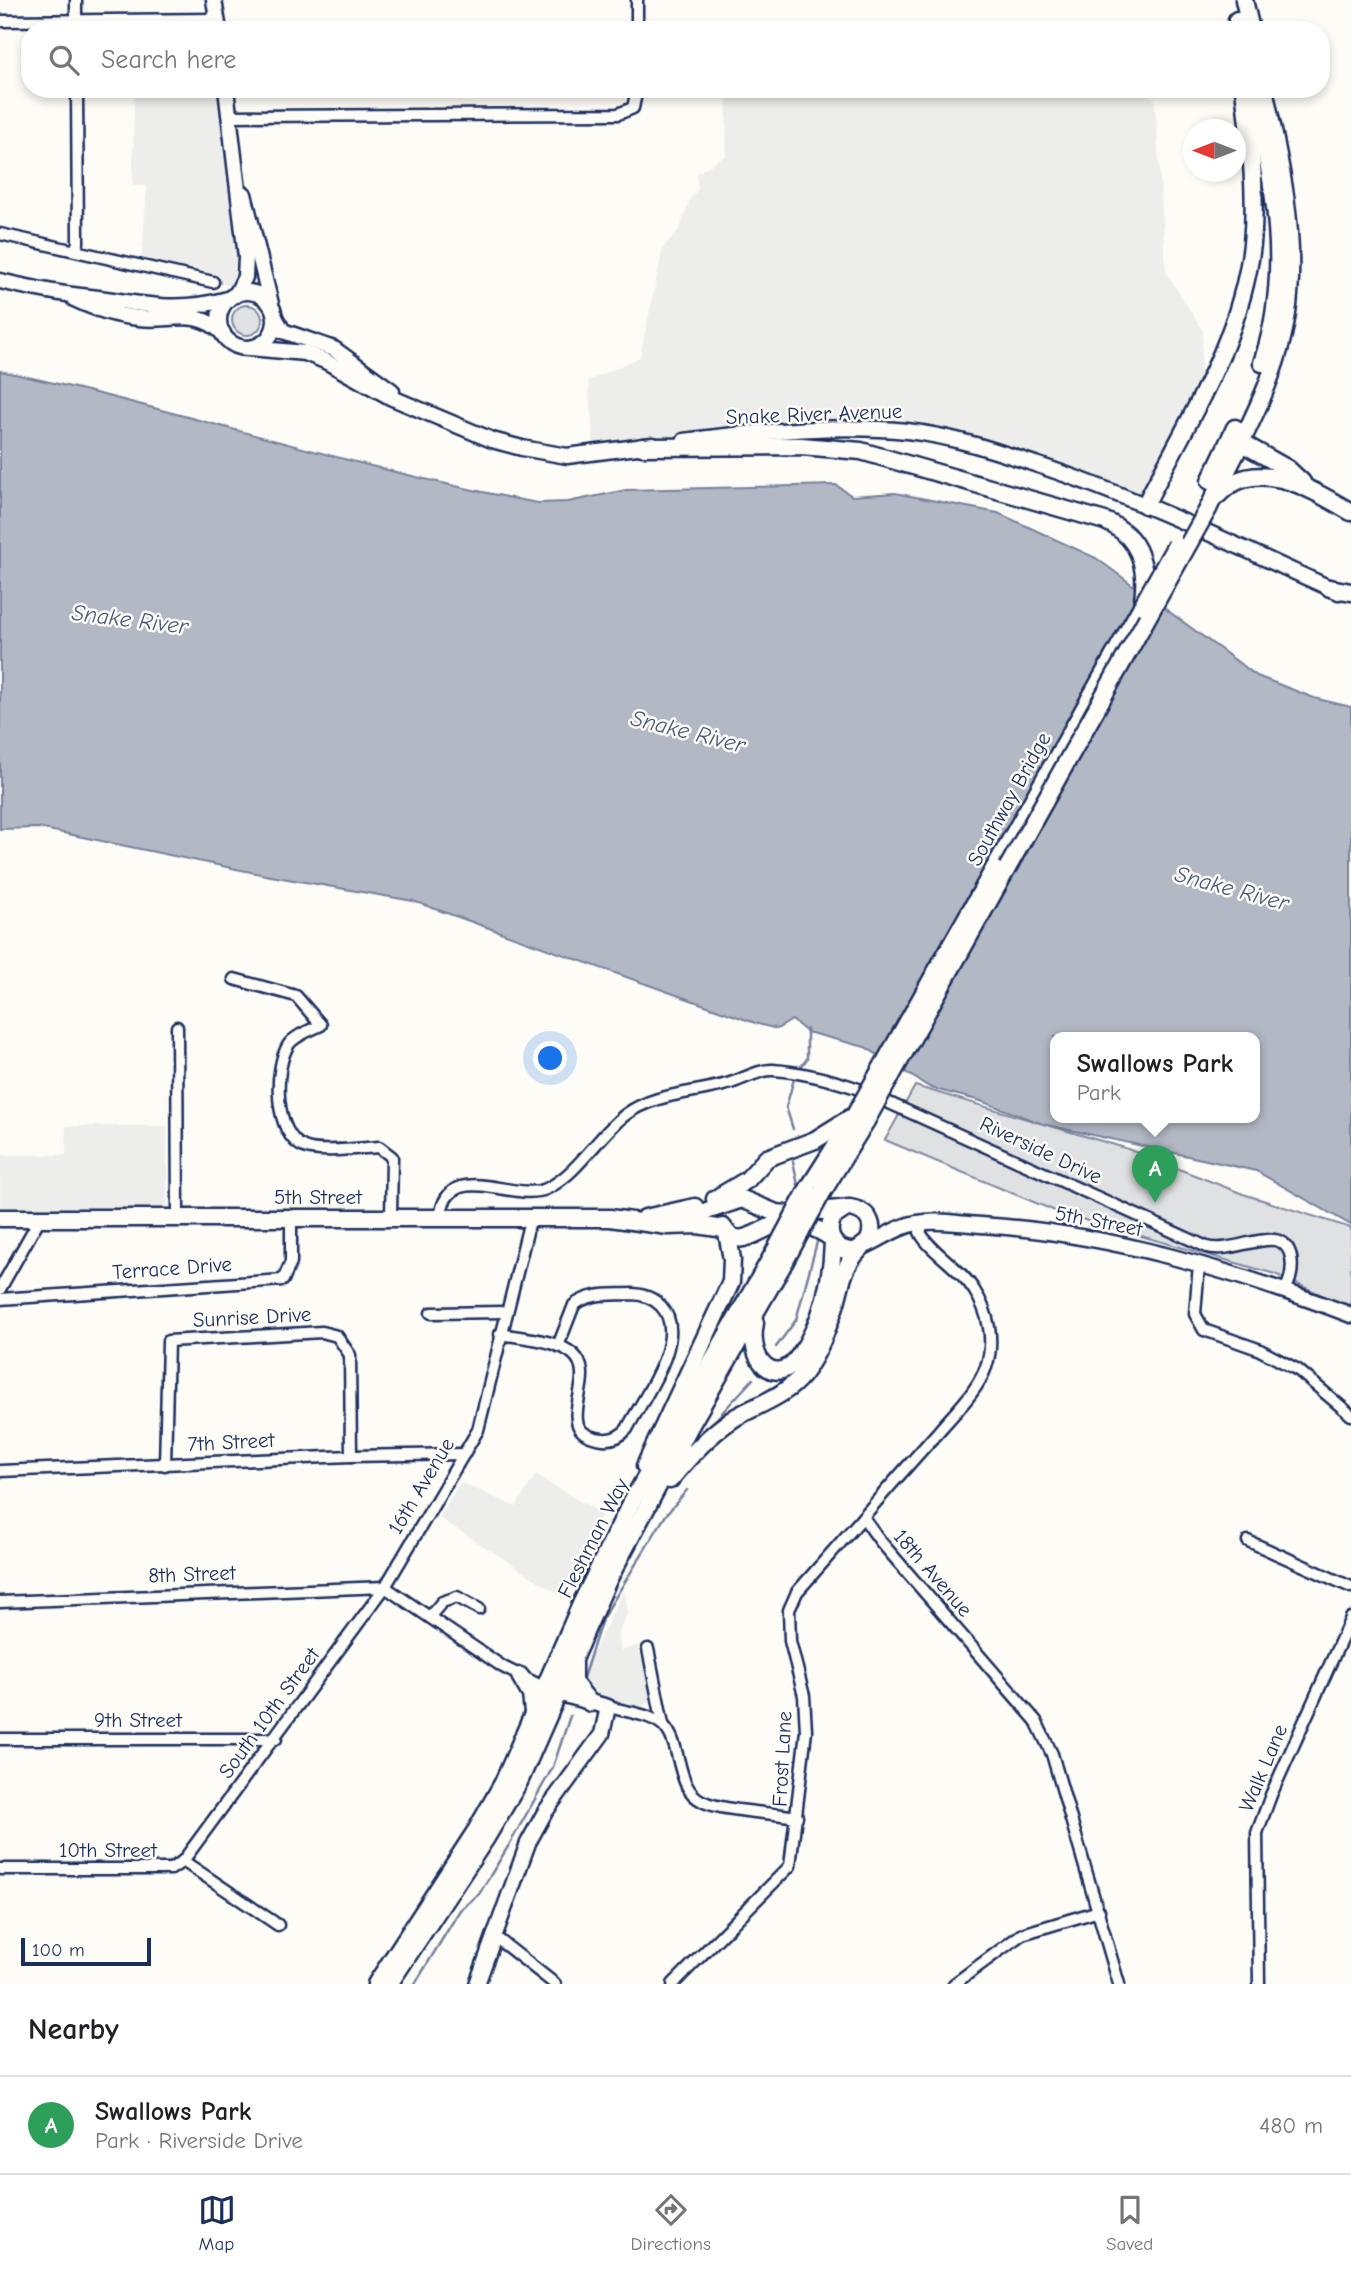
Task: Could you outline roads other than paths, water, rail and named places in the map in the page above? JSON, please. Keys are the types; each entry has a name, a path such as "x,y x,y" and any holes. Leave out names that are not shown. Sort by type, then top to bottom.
{"main road":[{"path":"214,0 218,21"},
{"path":"1233,0 1239,21"},
{"path":"1242,21 1244,0"},
{"path":"223,333 220,316 246,270 227,98"},
{"path":"1144,505 1224,348 1246,280 1254,205 1245,98"},
{"path":"1204,506 1224,449 1249,400 1267,349 1277,297 1279,251 1276,203 1255,98"},
{"path":"1204,506 1255,414 1283,334 1289,297 1287,204 1266,98"},
{"path":"66,296 109,313 139,318 198,317 223,333 230,342 250,348 269,337 273,312 236,166"},
{"path":"0,281 66,296 177,308 255,293 273,312"},
{"name":"Snake River Avenue","path":"273,312 283,331 334,349 423,410"},
{"name":"Snake River Avenue","path":"250,348 305,353 390,397 492,440 567,456 710,438 833,430 910,431 947,438 1017,457 1144,505 1330,588"},
{"path":"1255,414 1255,434 1265,455"},
{"path":"1224,449 1240,442"},
{"path":"1240,442 1288,469 1307,486 1351,512"},
{"path":"642,447 801,446 861,450 1105,521 1120,528 1133,542 1142,559 1145,574 1142,606"},
{"path":"1204,506 1219,493 1248,477 1283,479 1307,486"},
{"name":"Southway Bridge","path":"861,1118 1142,606 1204,506"},
{"name":"Southway Bridge","path":"861,1118 1204,506"},
{"path":"1330,588 1351,595"},
{"path":"660,1215 713,1200 747,1180 767,1158 816,1140 861,1118"},
{"name":"Fleshman Way","path":"389,1984 486,1839 519,1782 582,1602 631,1503 861,1118"},
{"path":"631,1503 649,1455 731,1282 732,1259 721,1219 732,1202 795,1148"},
{"path":"652,1501 713,1435 734,1418 783,1393 801,1377 826,1331 841,1274 872,1232 868,1217 856,1209 788,1214 768,1210 752,1201 732,1202"},
{"name":"5th Street","path":"0,1218 636,1219 660,1215 693,1217 732,1202"},
{"path":"758,1310 752,1335 756,1359 764,1366 777,1369 788,1366 799,1357 815,1324 829,1285 832,1240 829,1227 833,1217 845,1209"},
{"name":"5th Street","path":"868,1217 898,1227"},
{"name":"5th Street","path":"636,1219 668,1226 698,1225 725,1231 736,1239 746,1239 782,1223 809,1224 832,1240"},
{"name":"5th Street","path":"862,1247 885,1237 898,1227 924,1222 1044,1231 1199,1264 1287,1291"},
{"path":"832,1240 845,1251 862,1247"},
{"name":"Fleshman Way","path":"376,1984 477,1829 503,1783 533,1716 573,1658 608,1580 690,1426 758,1310 780,1256"},
{"path":"1287,1291 1351,1315"},
{"path":"573,1658 573,1682 590,1703"},
{"path":"520,1676 531,1695 533,1716"},
{"path":"477,1984 528,1843 545,1812 602,1734 608,1707 551,1691"}],"street":[{"path":"76,0 76,21"},
{"path":"637,0 637,21"},
{"path":"0,21 21,22"},
{"path":"0,234 71,252 75,249 78,243 77,98"},
{"path":"230,116 618,114 633,108 635,98"},
{"path":"75,249 213,282"},
{"path":"233,979 296,996 321,1025 300,1035 290,1043 285,1053 279,1095 286,1131 295,1143 307,1149 379,1147 387,1151 392,1157 391,1218"},
{"path":"177,1027 178,1217"},
{"name":"Riverside Drive","path":"440,1219 441,1207 447,1198 472,1185 488,1184 516,1191 545,1190 596,1146 623,1117 641,1104 725,1085 771,1070 822,1077 856,1088 1207,1247 1232,1249 1270,1238 1280,1239 1287,1245 1292,1266 1287,1291"},
{"path":"0,1289 40,1218"},
{"name":"Terrace Drive","path":"0,1298 283,1280 291,1262 291,1218"},
{"name":"16th Avenue","path":"385,1587 478,1430 505,1312 530,1220"},
{"path":"863,1517 965,1401 986,1367 990,1349 990,1329 974,1290 958,1269 924,1240 920,1232 924,1222"},
{"path":"1199,1264 1195,1314 1204,1330 1258,1349 1298,1370 1351,1415"},
{"path":"500,1334 558,1346 574,1355 582,1371 576,1411 577,1425 599,1438 614,1438 627,1429 670,1348 672,1328 666,1312 646,1296 591,1295 574,1304 558,1346"},
{"path":"431,1313 505,1312"},
{"name":"Sunrise Drive","path":"165,1465 168,1341 322,1332 337,1336 350,1355 351,1456"},
{"name":"7th Street","path":"0,1471 351,1456 464,1454"},
{"name":"Frost Lane","path":"673,1984 790,1866 806,1731 804,1696 790,1641 789,1610 797,1592 863,1517"},
{"name":"18th Avenue","path":"863,1517 881,1542 1036,1721 1052,1754 1119,1984"},
{"path":"1248,1541 1351,1587"},
{"path":"385,1587 520,1676 551,1691"},
{"name":"8th Street","path":"0,1602 385,1587"},
{"name":"South 10th Street","path":"183,1861 276,1739 385,1587"},
{"path":"430,1615 442,1602 457,1597 479,1609"},
{"name":"Walk Lane","path":"1259,1984 1257,1833 1271,1795 1351,1618"},
{"path":"649,1649 663,1724 673,1740 688,1788 700,1801 797,1817"},
{"path":"608,1707 638,1714 663,1724"},
{"name":"9th Street","path":"0,1740 276,1739"},
{"name":"10th Street","path":"0,1869 171,1869 183,1861 278,1924"},
{"path":"954,1984 1022,1934 1099,1911"},
{"path":"494,1936 555,1984"}],"water":[{"name":"Snake River","path":"0,371 135,403 403,474 538,503 568,502 626,490 836,485 852,496 895,493 998,513 1096,558 1257,676 1314,698 1351,707 1351,1225 1256,1171 1043,1124 981,1101 931,1088 865,1047 807,1032 792,1020 777,1029 758,1024 413,901 265,875 39,828 0,829"}],"waterway":[{"path":"799,1069 807,1059 807,1029"},
{"path":"793,1129 786,1107 794,1079"},
{"path":"793,1161 798,1185"},
{"path":"776,1347 796,1320 817,1242"},
{"path":"707,1429 753,1379"},
{"path":"582,1681 602,1619 666,1515 687,1490"},
{"path":"415,1984 460,1910 479,1894 509,1845 553,1767 570,1716"}],"place":[{"name":"Swallows Park","path":"1155,1203"}]}
